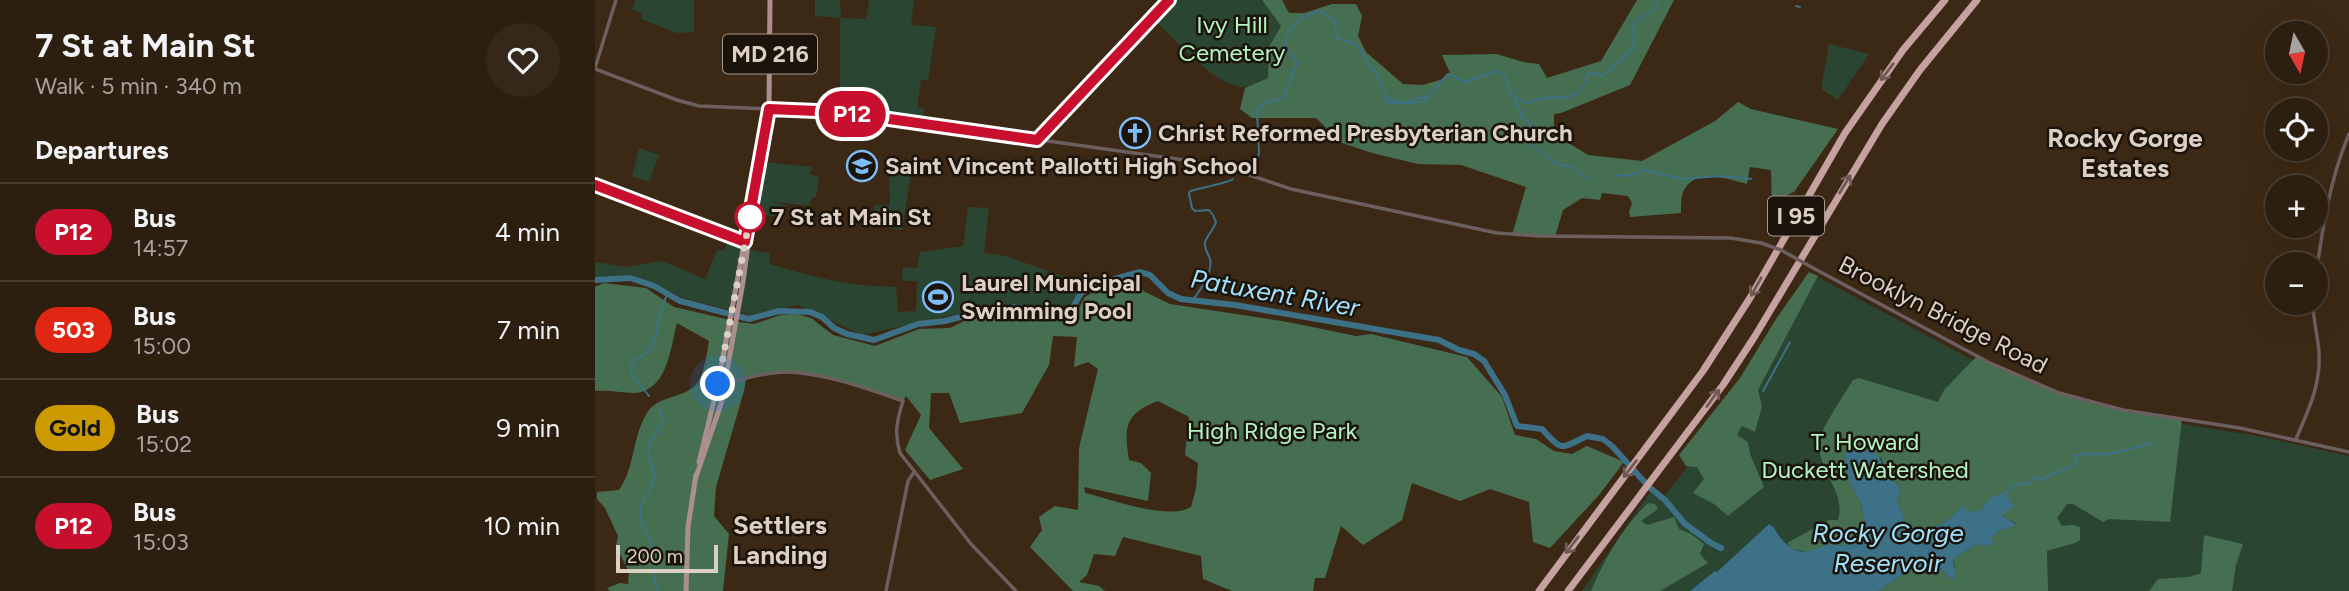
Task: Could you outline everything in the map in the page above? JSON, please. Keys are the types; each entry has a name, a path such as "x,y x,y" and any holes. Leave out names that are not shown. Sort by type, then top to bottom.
{"highway":[{"path":"1903,50 1939,0"},
{"name":"I 95","path":"1539,591 1717,351 1823,168 1863,106 1903,50 1945,0"},
{"name":"I 95","path":"1568,591 1723,385 1889,114 1977,0"}],"main road":[{"name":"MD 216","path":"696,477 708,447 725,383 731,332 769,109 770,0"},
{"name":"MD 216","path":"686,591 688,527 696,477 731,332"}],"street":[{"path":"595,69 615,0"},
{"path":"1037,140 1169,0"},
{"name":"Brooklyn Bridge Road","path":"595,69 692,104 840,112 1220,165 1291,189 1496,233 1545,237 1737,238 1761,243 1781,250 1988,362 2045,388 2131,412 2235,427 2349,452"},
{"path":"2320,252 2332,187 2349,134"},
{"path":"595,185 747,243"},
{"path":"2295,440 2313,399 2318,380 2319,353 2314,315"},
{"path":"725,383 795,372 861,387 903,401 897,421 896,439 900,453 971,544 1016,591"},
{"path":"886,591 908,481 914,472"}],"green space":[{"path":"636,0 694,0 694,32 677,33 641,19 642,14 632,9"},
{"path":"815,0 840,0 841,18 866,19 869,0 914,0 911,25 936,27 928,80 921,80 917,107 924,108 922,124 840,112 840,18 815,16"},
{"name":"Ivy Hill Cemetery","path":"1169,0 1262,0 1281,26 1269,47 1268,78 1252,86 1242,87 1219,78 1207,69 1152,18"},
{"path":"1262,0 1282,0 1289,13 1304,13 1332,4 1356,4 1362,16 1358,36 1366,52 1403,84 1423,85 1443,79 1450,73 1442,55 1497,54 1539,64 1547,78 1601,61 1637,0 1674,0 1630,85 1554,114 1554,134 1588,155 1642,161 1715,121 1738,102 1751,109 1838,129 1794,192 1787,195 1781,214 1772,209 1771,170 1750,167 1747,184 1713,177 1696,179 1689,183 1682,195 1681,213 1630,217 1632,203 1628,196 1602,193 1600,200 1582,198 1563,210 1555,237 1512,235 1526,187 1461,165 1418,164 1372,153 1342,143 1316,118 1252,118 1240,109 1245,88 1268,78 1269,47 1281,26"},
{"path":"1829,44 1869,54 1838,100 1821,89"},
{"path":"639,148 659,155 649,182 632,176"},
{"path":"764,162 812,167 810,174 819,177 816,197 812,197 809,206 769,201 786,205 784,218 758,214"},
{"path":"889,168 912,169 902,230 870,225 875,205 890,205"},
{"path":"968,207 989,208 984,253 1005,256 1089,285 1067,306 988,307 862,335 798,305 750,315 684,298 630,275 595,277 595,262 627,267 662,261 705,279 717,250 724,251 728,240 755,251 769,253 770,264 801,273 848,283 896,287 898,312 916,311 917,281 902,281 903,267 917,268 920,252 963,246"},
{"path":"1809,272 1818,276 1758,390 1762,406 1755,432 1742,426 1737,435 1748,442 1750,454 1764,487 1728,516 1714,504 1693,493 1704,479 1697,467 1686,466 1679,455 1740,378"},
{"name":"T. Howard Duckett Watershed","path":"1816,276 2002,376 2107,412 2252,435 2349,456 2349,591 1582,591 1653,488 1664,496 1679,478 1766,360"},
{"name":"High Ridge Park","path":"604,283 646,288 674,307 739,322 754,324 781,315 796,314 811,318 833,335 875,346 919,329 950,328 968,319 1063,317 1076,313 1085,297 1099,289 1121,284 1141,286 1143,291 1170,304 1288,322 1356,336 1371,334 1467,357 1502,397 1515,435 1536,439 1554,451 1572,454 1587,446 1624,462 1599,495 1550,548 1533,542 1529,502 1490,489 1460,501 1412,483 1402,520 1363,545 1341,526 1325,578 1315,578 1313,591 1232,591 1203,579 1201,556 1123,537 1115,556 1094,554 1087,575 1079,582 1099,586 1105,591 1073,591 1030,547 1042,530 1039,517 1055,506 1078,510 1079,448 1098,369 1088,362 1074,367 1077,337 1053,336 1049,365 1022,413 960,423 949,393 931,393 929,428 963,469 930,480 905,450 921,415 906,396 903,401 861,387 806,374 785,372 746,379 716,487 714,516 729,534 723,591 610,591 607,588 620,583 628,584 629,572 616,546 618,536 605,508 597,499 597,492 619,490 628,472 647,413 659,402 695,386 703,370 709,341 677,323 666,367 654,385 634,393 595,391 595,287","holes":["1158,401 1189,417 1185,455 1198,463 1191,507 1168,512 1085,493 1084,487 1148,501 1151,473 1141,463 1129,460 1129,423 1138,411"]},
{"path":"1977,356 2032,382 2091,403 2182,419 2170,522 2109,519 2103,522 2073,504 2067,504 2057,518 2062,526 2080,527 2080,540 2047,551 2048,591 1878,591 1906,572 1927,568 1935,563 1950,578 1955,566 1953,559 1975,545 1993,545 1991,537 2017,524 2001,515 2008,499 2007,493 1991,497 1979,511 1965,511 1961,505 1957,512 1938,525 1922,528 1906,524 1897,500 1901,488 1888,479 1881,457 1850,483 1861,503 1866,529 1842,546 1829,543 1812,553 1792,549 1787,543 1829,520 1838,520 1839,501 1822,462 1819,442 1828,421 1853,380 1859,378 1938,402 1944,390"},
{"path":"1648,503 1655,504 1658,509 1641,521 1647,525 1674,517 1679,529 1704,544 1700,554 1708,563 1660,591 1591,591 1615,544"},
{"path":"2204,535 2243,544 2232,591 2149,591 2158,579 2189,577 2201,573"}],"water":[{"name":"Rocky Gorge Reservoir","path":"1845,446 1870,450 1881,460 1892,480 1901,488 1897,500 1906,524 1922,528 1938,525 1957,512 1961,505 1966,511 1979,511 1991,497 2007,492 2008,499 2014,506 2001,515 2017,525 2001,530 1991,537 1994,545 1975,545 1953,559 1956,579 1950,578 1935,563 1927,568 1906,572 1878,591 1690,591 1717,572 1769,524 1786,544 1803,552 1829,543 1842,546 1848,538 1856,537 1866,529 1861,503 1845,467"}],"waterway":[{"path":"1253,164 1256,163 1259,153 1257,110 1264,103 1283,98 1297,64 1285,46 1288,33 1301,19 1314,13 1320,11 1334,20 1337,38 1355,44 1378,75 1386,97 1399,103 1423,102 1448,74 1465,82 1497,71 1504,75 1511,95 1527,103 1537,99 1571,96 1584,85 1590,72 1602,76 1605,74 1634,47 1635,22 1655,9 1657,0"},
{"path":"1796,6 1800,7"},
{"path":"1408,103 1427,96"},
{"path":"1385,98 1387,102 1398,103"},
{"path":"1516,101 1523,118 1531,124 1524,134 1525,140 1559,165 1572,166 1589,179"},
{"path":"1615,176 1646,170 1680,179 1723,176 1751,179"},
{"path":"1192,301 1210,270 1205,242 1216,222 1209,210 1195,211 1192,208 1190,191 1233,179"},
{"name":"Patuxent River","path":"595,280 630,278 654,286 680,301 749,319 779,311 810,312 847,334 874,340 918,324 971,314 1001,312 1014,307 1067,311 1081,293 1096,284 1140,272 1150,275 1168,293 1181,299 1235,305 1439,340 1474,354 1484,361 1505,395 1517,426 1542,429 1554,442 1563,446 1587,436 1603,439 1665,500 1684,523 1721,548"},
{"path":"649,396 631,373 632,362 652,346 667,294"},
{"path":"1763,391 1790,342"},
{"path":"657,591 655,554 642,523 640,509 654,480 648,450 662,424 659,409"},
{"path":"2007,492 2014,484 2029,484 2035,476 2039,480 2076,464 2075,456 2108,454 2152,443"}],"bus line":[{"name":"P12","path":"595,185 745,242 769,109 840,112 1037,140 1169,0"}],"place":[{"name":"Christ Reformed Presbyterian Church","path":"1135,133"},
{"name":"Saint Vincent Pallotti High School","path":"862,166"},
{"name":"7 St at Main St","path":"750,217"},
{"name":"Laurel Municipal Swimming Pool","path":"938,297"}],"district":[{"name":"Rocky Gorge Estates","path":"2125,153"},
{"name":"Settlers Landing","path":"780,540"}],"route":[{"path":"718,384 750,217"}]}
